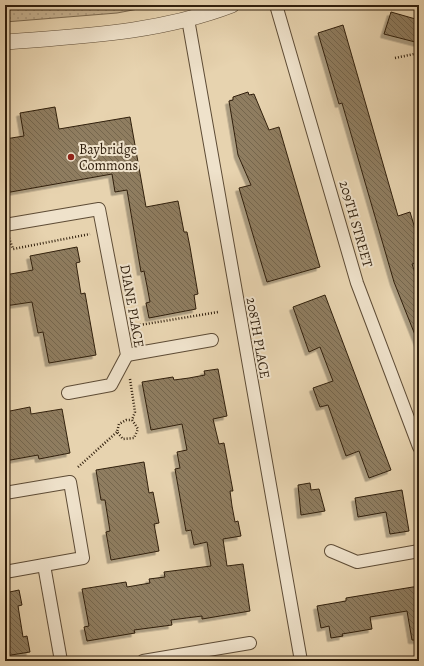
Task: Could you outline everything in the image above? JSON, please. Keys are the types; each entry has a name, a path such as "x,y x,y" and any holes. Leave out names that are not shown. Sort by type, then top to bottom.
{"street":[{"path":"5,42 116,33 188,19 232,5"},
{"name":"209TH STREET","path":"276,5 357,283 419,447"},
{"name":"208TH PLACE","path":"188,19 301,661"},
{"name":"DIANE PLACE","path":"5,225 99,209 127,355 111,385 68,393"},
{"path":"127,355 212,340"},
{"path":"5,493 70,482 83,558 5,572"},
{"path":"331,550 357,562 419,551"},
{"path":"44,565 61,661"},
{"path":"143,661 250,643"}],"path":[{"path":"395,58 419,53"},
{"path":"5,239 10,238 13,249 91,234 92,241"},
{"path":"132,319 133,326 218,312"},
{"path":"117,432 123,439 134,438 138,429 132,420 134,412 130,381 132,374"},
{"path":"78,466 117,432 119,424 122,421 132,420"}],"shaded area":[{"path":"5,5 159,5 117,13 5,22"}],"building":[{"path":"391,12 419,20 419,43 384,34"},
{"path":"343,25 398,216 410,212 416,232 419,246 419,262 412,264 419,284 419,345 394,282 342,103 339,104 318,33"},
{"path":"248,92 249,95 254,94 269,130 279,127 320,267 267,282 239,188 251,185 238,155 229,101 233,100 233,97"},
{"path":"55,107 59,129 130,117 146,207 178,201 184,232 187,232 198,294 194,295 196,309 149,318 146,303 150,302 144,271 141,272 127,190 115,192 112,174 5,193 5,139 24,136 20,113"},
{"path":"77,247 80,262 76,263 81,294 85,293 96,355 49,363 43,332 38,333 32,302 5,306 5,275 33,270 30,256"},
{"path":"325,295 391,470 369,478 359,451 346,456 328,405 320,407 313,388 333,381 320,347 309,352 293,307"},
{"path":"218,369 227,416 213,419 219,444 224,443 233,491 230,491 232,506 235,522 238,521 241,536 223,539 227,566 243,564 250,611 202,619 202,616 171,620 172,625 134,630 135,633 87,641 84,627 89,626 82,589 126,582 127,587 150,583 149,579 165,577 164,572 211,566 207,542 194,545 191,530 186,531 175,469 180,468 177,452 187,450 182,424 151,430 142,382 173,377 174,380 189,378 205,375 204,371"},
{"path":"30,407 31,414 62,409 70,453 39,459 38,455 5,461 5,412"},
{"path":"144,462 149,493 153,492 159,523 154,524 159,551 111,560 106,532 110,531 105,500 101,500 96,470"},
{"path":"310,483 311,490 319,489 325,511 301,515 298,485"},
{"path":"402,490 409,531 390,534 386,512 358,517 355,498"},
{"path":"419,586 419,640 412,640 407,611 370,617 372,629 342,634 343,636 331,638 329,626 321,628 317,606 346,601 346,598"},
{"path":"19,590 22,605 18,606 23,637 27,636 30,652 5,656 5,593"}],"place":[{"name":"Baybridge Commons","path":"71,157"}]}
